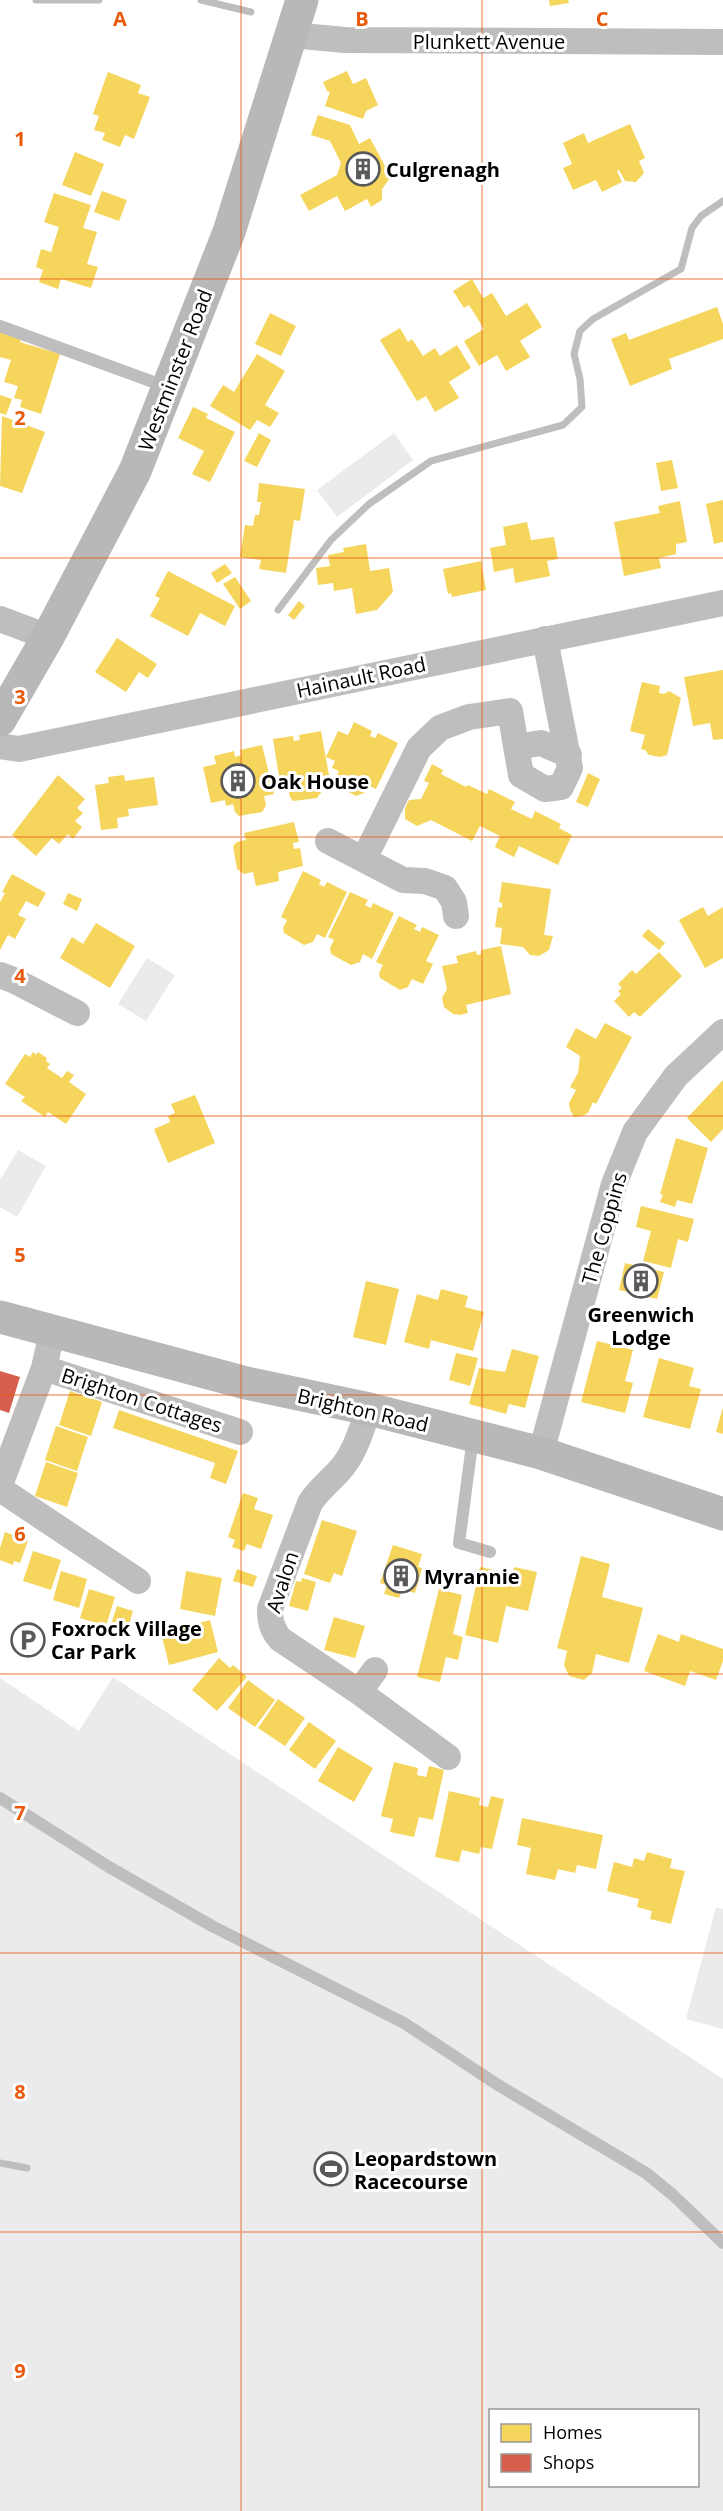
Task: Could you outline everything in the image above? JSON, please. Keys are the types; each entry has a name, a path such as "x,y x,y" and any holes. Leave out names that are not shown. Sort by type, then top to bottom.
{"street":[{"name":"Westminster Road","path":"0,720 48,637 135,471 229,232 302,0"},
{"name":"Plunkett Avenue","path":"291,35 345,40 723,42"},
{"name":"Hainault Road","path":"0,746 18,749 723,603"},
{"path":"0,619 48,637"},
{"path":"364,859 419,748 440,728 469,717 510,711 521,775 545,789 561,787 570,768 569,755 545,639"},
{"path":"516,747 541,744 569,755"},
{"path":"328,841 403,880 425,881 445,888 454,902 456,916"},
{"path":"0,975 77,1012"},
{"name":"The Coppins","path":"541,1453 614,1184 635,1131 676,1076 723,1032"},
{"name":"Brighton Road","path":"0,1317 52,1333 246,1383 369,1409 541,1453 723,1514"},
{"path":"52,1333 44,1368 0,1487 129,1567"},
{"name":"Brighton Cottages","path":"44,1368 240,1432"},
{"name":"Avalon","path":"369,1409 351,1454 310,1503 270,1609 273,1630 280,1640 359,1692 448,1757"},
{"path":"359,1692 375,1670"}],"lane":[{"path":"0,326 168,387"},
{"path":"473,1436 459,1543 490,1552"},
{"path":"0,1798 109,1868 212,1926 404,2023 498,2085 646,2173 674,2195 723,2243"}],"shaded area":[{"path":"394,433 413,460 337,517 317,490"},
{"path":"147,958 175,975 146,1021 118,1004"},
{"path":"18,1150 46,1166 17,1217 0,1207 0,1180"},
{"name":"Leopardstown Racecourse","path":"113,1677 723,2079 723,2511 0,2511 0,1678 79,1731"},
{"path":"716,1907 723,1909 723,2029 686,2019"}],"building: Homes":[{"path":"549,0 568,0 569,3 550,6"},
{"path":"347,71 353,84 366,78 378,105 366,111 363,119 325,106 330,92 327,91 323,82"},
{"path":"108,72 141,85 138,93 150,97 134,139 125,135 120,147 102,140 105,133 94,130 99,116 93,114"},
{"name":"Culgrenagh","path":"318,115 350,125 359,144 370,138 391,177 382,189 382,200 371,207 367,199 345,211 337,196 309,211 300,195 337,175 341,163 330,141 311,135"},
{"path":"630,124 645,158 639,161 644,173 636,182 625,181 619,170 617,171 622,182 602,192 596,180 573,190 563,168 572,164 563,143 584,133 588,143"},
{"path":"75,152 104,164 91,196 62,185"},
{"path":"102,191 127,200 119,221 94,212"},
{"path":"54,193 91,205 83,228 97,232 87,264 98,267 91,288 61,279 58,289 39,282 43,270 36,267 41,249 51,252 59,227 44,222"},
{"path":"472,279 483,298 492,293 506,316 527,303 542,327 520,341 530,357 506,371 497,355 479,366 464,341 484,329 469,305 464,308 453,291"},
{"path":"717,307 723,324 723,339 669,359 672,369 630,386 611,339 626,333 629,340"},
{"path":"270,313 296,326 281,356 255,344"},
{"path":"400,328 408,342 412,339 423,356 435,348 440,356 457,345 471,368 449,382 459,398 435,412 426,396 417,401 380,340"},
{"path":"0,332 21,339 20,342 60,354 41,414 20,407 22,400 14,398 18,386 4,382 11,360 0,357"},
{"path":"257,354 285,371 265,405 279,413 270,427 257,420 250,430 210,406 223,385 234,392"},
{"path":"0,395 12,399 6,415 0,413"},
{"path":"193,407 208,414 206,418 235,432 210,482 192,474 204,451 178,438"},
{"path":"2,416 45,432 22,493 0,486"},
{"path":"259,433 271,440 257,467 244,461"},
{"path":"672,460 678,488 661,491 656,463"},
{"path":"259,483 305,489 300,521 294,520 286,573 259,569 261,560 240,557 245,525 253,526 255,515 259,515 261,502 257,502"},
{"path":"723,500 723,542 714,544 706,504"},
{"path":"680,501 687,542 676,544 676,554 659,558 661,568 624,576 614,522 660,513 658,506"},
{"path":"527,522 531,540 554,537 558,559 547,561 550,576 515,583 513,568 494,572 490,548 506,545 503,527"},
{"path":"366,544 370,571 389,568 393,592 377,610 356,614 352,588 334,591 333,583 318,585 316,568 330,566 328,555 344,552 343,548"},
{"path":"481,561 486,590 452,597 451,593 448,594 443,569"},
{"path":"225,564 232,573 217,583 211,573"},
{"path":"168,571 235,606 225,626 200,613 188,636 150,616 160,598 155,596"},
{"path":"235,577 251,601 240,609 223,584"},
{"path":"299,601 305,606 294,620 288,615"},
{"path":"117,638 157,664 148,678 139,672 126,692 95,672"},
{"path":"723,670 723,739 713,740 710,723 693,726 684,677"},
{"path":"642,682 660,686 659,693 664,694 669,691 681,698 667,755 660,757 649,755 641,749 645,735 630,731"},
{"path":"354,722 372,731 370,736 375,738 378,733 398,743 376,789 368,785 364,793 356,796 336,785 335,779 339,771 332,768 335,761 326,757 338,731 348,735"},
{"path":"321,731 330,781 320,783 322,791 317,798 293,801 288,788 281,789 273,739 293,736 294,741 300,740 299,735"},
{"name":"Oak House","path":"262,745 274,794 264,796 266,805 262,812 239,816 233,804 226,806 225,800 211,803 203,767 216,764 214,756 234,751 235,757 241,755 240,750"},
{"path":"432,764 443,770 441,774 466,787 468,785 487,794 489,789 515,802 511,809 532,819 535,811 561,824 559,828 572,835 558,865 519,846 514,857 495,847 500,836 480,826 472,841 431,820 417,826 405,819 405,808 409,800 421,799 429,783 424,781"},
{"path":"588,773 600,779 588,807 576,802"},
{"path":"58,775 85,799 77,808 83,813 75,821 82,827 73,839 68,834 59,844 52,838 36,856 12,835"},
{"path":"124,775 125,781 154,777 158,805 128,809 129,816 117,818 118,828 101,830 95,785 109,783 108,777"},
{"path":"294,822 299,842 293,843 294,849 300,848 303,866 278,872 279,881 256,886 253,872 244,874 237,869 233,846 237,842 246,840 244,833"},
{"path":"303,871 321,880 319,884 324,887 327,882 347,892 325,938 317,934 313,942 304,945 284,933 283,928 287,920 281,917"},
{"path":"12,874 46,893 38,907 26,901 18,915 26,919 15,939 8,935 0,950 0,902 5,893 2,892"},
{"path":"502,882 551,889 544,935 553,936 549,950 539,956 530,955 523,947 500,944 502,928 495,927 498,907 502,908 502,903 499,902"},
{"path":"350,892 368,900 365,905 371,908 373,903 394,913 372,959 363,954 360,962 351,965 331,954 330,948 334,940 328,937"},
{"path":"68,893 82,899 77,911 63,904"},
{"path":"703,907 708,916 723,907 723,958 705,968 679,920"},
{"path":"399,916 417,925 414,929 420,932 422,927 439,935 426,961 433,964 423,984 412,979 408,987 400,990 380,978 379,973 383,965 376,962"},
{"path":"96,923 135,946 110,988 60,958 72,937 83,944"},
{"path":"648,929 665,943 659,950 642,936"},
{"path":"501,946 511,994 466,1005 468,1013 460,1015 453,1014 444,1007 442,998 447,989 442,966 458,963 456,956 476,951 477,955 481,954 481,950"},
{"path":"659,952 682,976 640,1017 634,1012 629,1017 614,1001 621,994 618,991 622,988 618,984 632,970 636,974"},
{"path":"605,1023 632,1037 596,1104 593,1102 588,1113 574,1117 569,1103 576,1090 570,1087 578,1073 580,1056 566,1047 576,1028 596,1039"},
{"path":"33,1052 36,1055 38,1052 47,1058 46,1061 50,1064 47,1068 62,1078 67,1071 74,1075 69,1082 86,1094 66,1124 48,1112 45,1117 21,1101 25,1097 5,1084 25,1054 30,1057"},
{"path":"723,1080 723,1129 711,1142 687,1118"},
{"path":"195,1095 215,1143 168,1163 154,1129 170,1122 168,1116 175,1113 171,1104"},
{"path":"676,1138 708,1148 692,1204 677,1200 675,1207 660,1202 663,1195 660,1194"},
{"path":"641,1206 694,1219 688,1242 678,1239 671,1268 643,1261 651,1231 636,1227"},
{"name":"Greenwich Lodge","path":"625,1263 664,1272 657,1299 619,1290"},
{"path":"366,1281 399,1289 386,1345 353,1337"},
{"path":"441,1289 468,1296 465,1307 484,1312 473,1351 431,1340 429,1349 404,1342 417,1294 438,1300"},
{"path":"597,1341 633,1350 625,1381 633,1383 625,1413 581,1402"},
{"path":"512,1349 539,1356 525,1408 509,1404 506,1414 469,1404 479,1368 505,1372"},
{"path":"456,1353 478,1358 470,1386 449,1380"},
{"path":"659,1358 694,1368 689,1386 701,1389 690,1429 643,1417"},
{"path":"70,1391 102,1402 91,1436 59,1425"},
{"path":"723,1407 723,1434 716,1432"},
{"path":"119,1410 238,1451 226,1484 210,1478 215,1463 113,1428"},
{"path":"56,1426 88,1437 77,1471 45,1460"},
{"path":"46,1462 78,1473 67,1507 35,1496"},
{"path":"243,1493 258,1498 254,1509 273,1515 261,1549 247,1544 244,1551 232,1547 235,1540 228,1537"},
{"path":"322,1520 357,1531 342,1576 334,1573 330,1583 304,1574"},
{"path":"5,1532 28,1541 20,1563 14,1561 13,1565 0,1560 0,1548"},
{"name":"Myrannie","path":"393,1545 422,1554 418,1567 422,1568 415,1593 402,1589 399,1598 384,1594 387,1585 380,1583"},
{"path":"33,1551 61,1560 51,1590 23,1581"},
{"path":"581,1556 610,1564 602,1597 643,1608 629,1663 596,1654 592,1673 584,1680 569,1676 564,1665 567,1651 557,1648"},
{"path":"480,1567 512,1574 514,1567 537,1572 528,1611 506,1606 498,1643 465,1635"},
{"path":"237,1569 257,1576 253,1587 233,1581"},
{"path":"61,1571 87,1579 79,1608 53,1600"},
{"path":"186,1571 222,1578 215,1616 180,1609"},
{"path":"302,1578 316,1582 308,1611 289,1606 296,1581 301,1582"},
{"path":"89,1589 115,1597 106,1626 80,1618"},
{"path":"439,1589 462,1595 453,1634 463,1637 458,1660 446,1657 440,1682 417,1677"},
{"path":"117,1606 133,1611 125,1639 108,1633"},
{"path":"334,1617 365,1626 355,1658 324,1650"},
{"path":"210,1620 218,1652 169,1665 161,1633"},
{"path":"658,1634 679,1642 681,1634 723,1649 723,1661 716,1680 690,1671 685,1686 644,1671"},
{"path":"219,1658 230,1668 233,1665 247,1677 217,1711 192,1690"},
{"path":"248,1680 275,1700 255,1727 228,1708"},
{"path":"278,1699 305,1718 285,1746 258,1728"},
{"path":"309,1722 336,1741 315,1769 289,1750"},
{"path":"338,1747 373,1768 354,1802 318,1781"},
{"path":"394,1762 418,1768 417,1775 426,1777 429,1766 444,1770 433,1820 419,1817 414,1837 390,1832 393,1819 381,1816"},
{"path":"449,1791 480,1798 479,1805 488,1807 491,1796 504,1799 492,1849 481,1847 479,1854 462,1850 459,1862 435,1857"},
{"path":"522,1818 603,1835 596,1869 577,1865 575,1873 558,1869 555,1880 526,1874 531,1848 517,1845"},
{"path":"647,1852 672,1859 670,1868 685,1871 671,1924 650,1919 652,1911 637,1907 639,1899 607,1891 614,1862 632,1867 634,1858 644,1861"}],"building: Shops":[{"path":"0,1371 20,1377 9,1413 0,1410"}],"waterway":[{"path":"36,0 99,0"},
{"path":"201,0 251,12"},
{"path":"278,610 331,540 369,504 431,461 563,425 582,407 580,379 574,354 580,331 593,319 681,269 692,228 701,216 723,201"},
{"path":"0,2163 27,2168"}],"place":[{"name":"Culgrenagh","path":"363,169"},
{"name":"Oak House","path":"238,781"},
{"name":"Greenwich Lodge","path":"641,1281"},
{"name":"Myrannie","path":"401,1576"},
{"name":"Foxrock Village Car Park","path":"28,1640"},
{"name":"Leopardstown Racecourse","path":"331,2169"}]}
